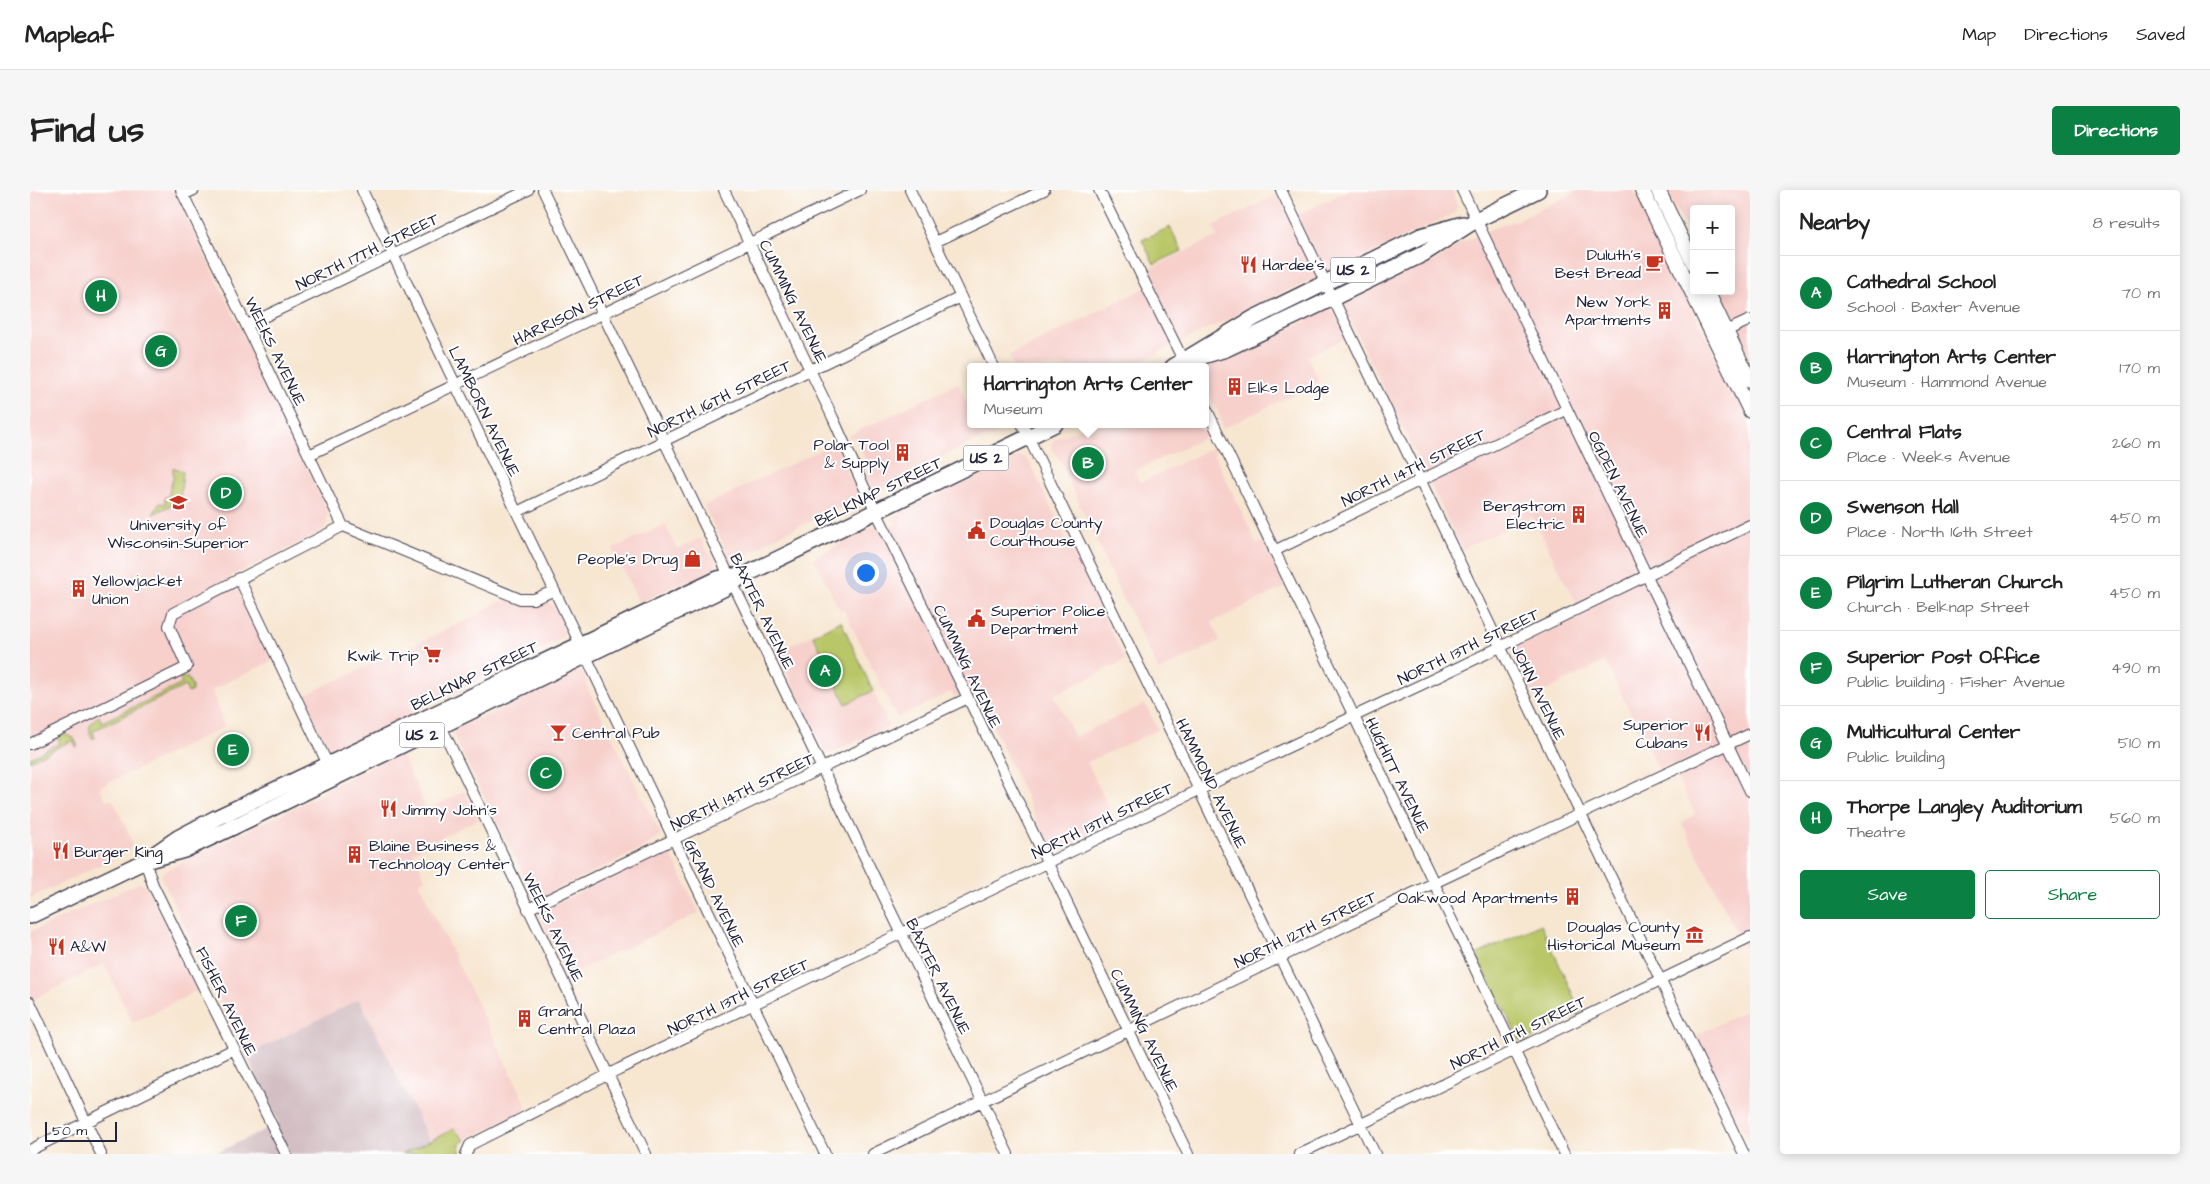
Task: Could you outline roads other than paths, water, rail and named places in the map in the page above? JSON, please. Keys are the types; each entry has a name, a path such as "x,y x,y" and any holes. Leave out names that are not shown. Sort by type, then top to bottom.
{"highway":[{"name":"US 2","path":"1187,363 1226,349 1333,298 1432,249 1476,220 1538,190"},
{"name":"US 2","path":"1184,363 1246,322 1421,236 1476,220"},
{"name":"BELKNAP STREET","path":"30,916 145,860 178,838 216,818 331,771 582,651 716,580 735,578 876,511 1025,431 1038,428"}],"main road":[{"path":"1642,190 1690,288"},
{"path":"1658,190 1690,256"},
{"path":"1693,295 1750,411"},
{"path":"1696,295 1704,304 1719,331 1726,331"},
{"path":"1709,295 1750,381"}],"street":[{"path":"182,193 194,190"},
{"name":"LAMBORN AVENUE","path":"362,190 582,651"},
{"name":"NORTH 17TH STREET","path":"247,325 528,190"},
{"name":"BAXTER AVENUE","path":"543,190 604,313 664,441 735,578 822,769 1008,1154"},
{"name":"CUMMING AVENUE","path":"724,190 876,511 1188,1154"},
{"name":"HARRISON STREET","path":"309,455 860,190"},
{"path":"910,190 992,363"},
{"path":"935,242 1044,190"},
{"path":"1099,190 1180,363"},
{"name":"JOHN AVENUE","path":"1281,190 1419,481 1744,1152"},
{"name":"OGDEN AVENUE","path":"1462,190 1750,791"},
{"name":"WEEKS AVENUE","path":"182,193 343,526"},
{"name":"NORTH 16TH STREET","path":"517,512 961,297"},
{"path":"1726,331 1750,320"},
{"name":"NORTH 14TH STREET","path":"1274,551 1566,410"},
{"name":"HUGHITT AVENUE","path":"1209,414 1564,1154"},
{"name":"HAMMOND AVENUE","path":"1025,431 1375,1154"},
{"name":"NORTH 13TH STREET","path":"468,1150 608,1074 1501,647 1750,524"},
{"path":"30,744 187,667 169,626 170,616 176,610 343,526 520,599 534,599 553,591"},
{"path":"239,578 331,771"},
{"name":"GRAND AVENUE","path":"582,651 825,1154"},
{"name":"NORTH 14TH STREET","path":"528,909 968,698"},
{"name":"WEEKS AVENUE","path":"438,720 646,1154"},
{"name":"NORTH 12TH STREET","path":"873,1154 1434,883 1750,734"},
{"name":"FISHER AVENUE","path":"145,860 153,885 286,1154"},
{"name":"NORTH 11TH STREET","path":"1299,1154 1750,938"},
{"path":"30,1002 101,1154"},
{"path":"30,1150 234,1049"}],"place":[{"name":"Duluth's Best Bread","path":"1655,263"},
{"name":"Hardee's","path":"1248,264"},
{"name":"Thorpe Langley Auditorium","path":"101,296"},
{"name":"New York Apartments","path":"1665,310"},
{"name":"Multicultural Center","path":"161,351"},
{"name":"Elks Lodge","path":"1234,387"},
{"name":"Polar Tool & Supply","path":"903,453"},
{"name":"Harrington Arts Center","path":"1088,463"},
{"name":"Swenson Hall","path":"226,493"},
{"name":"University of Wisconsin-Superior","path":"178,503"},
{"name":"Bergstrom Electric","path":"1579,514"},
{"name":"Douglas County Courthouse","path":"976,531"},
{"name":"People's Drug","path":"692,558"},
{"name":"Yellowjacket Union","path":"78,589"},
{"name":"Superior Police Department","path":"977,619"},
{"name":"Kwik Trip","path":"433,655"},
{"name":"Cathedral School","path":"825,671"},
{"name":"Central Pub","path":"558,732"},
{"name":"Superior Cubans","path":"1702,733"},
{"name":"Pilgrim Lutheran Church","path":"233,750"},
{"name":"Central Flats","path":"546,773"},
{"name":"Jimmy John's","path":"388,809"},
{"name":"Burger King","path":"60,851"},
{"name":"Blaine Business & Technology Center","path":"355,854"},
{"name":"Oakwood Apartments","path":"1572,897"},
{"name":"Superior Post Office","path":"241,921"},
{"name":"Douglas County Historical Museum","path":"1694,935"},
{"name":"A&W","path":"56,946"},
{"name":"Grand Central Plaza","path":"524,1019"}]}
